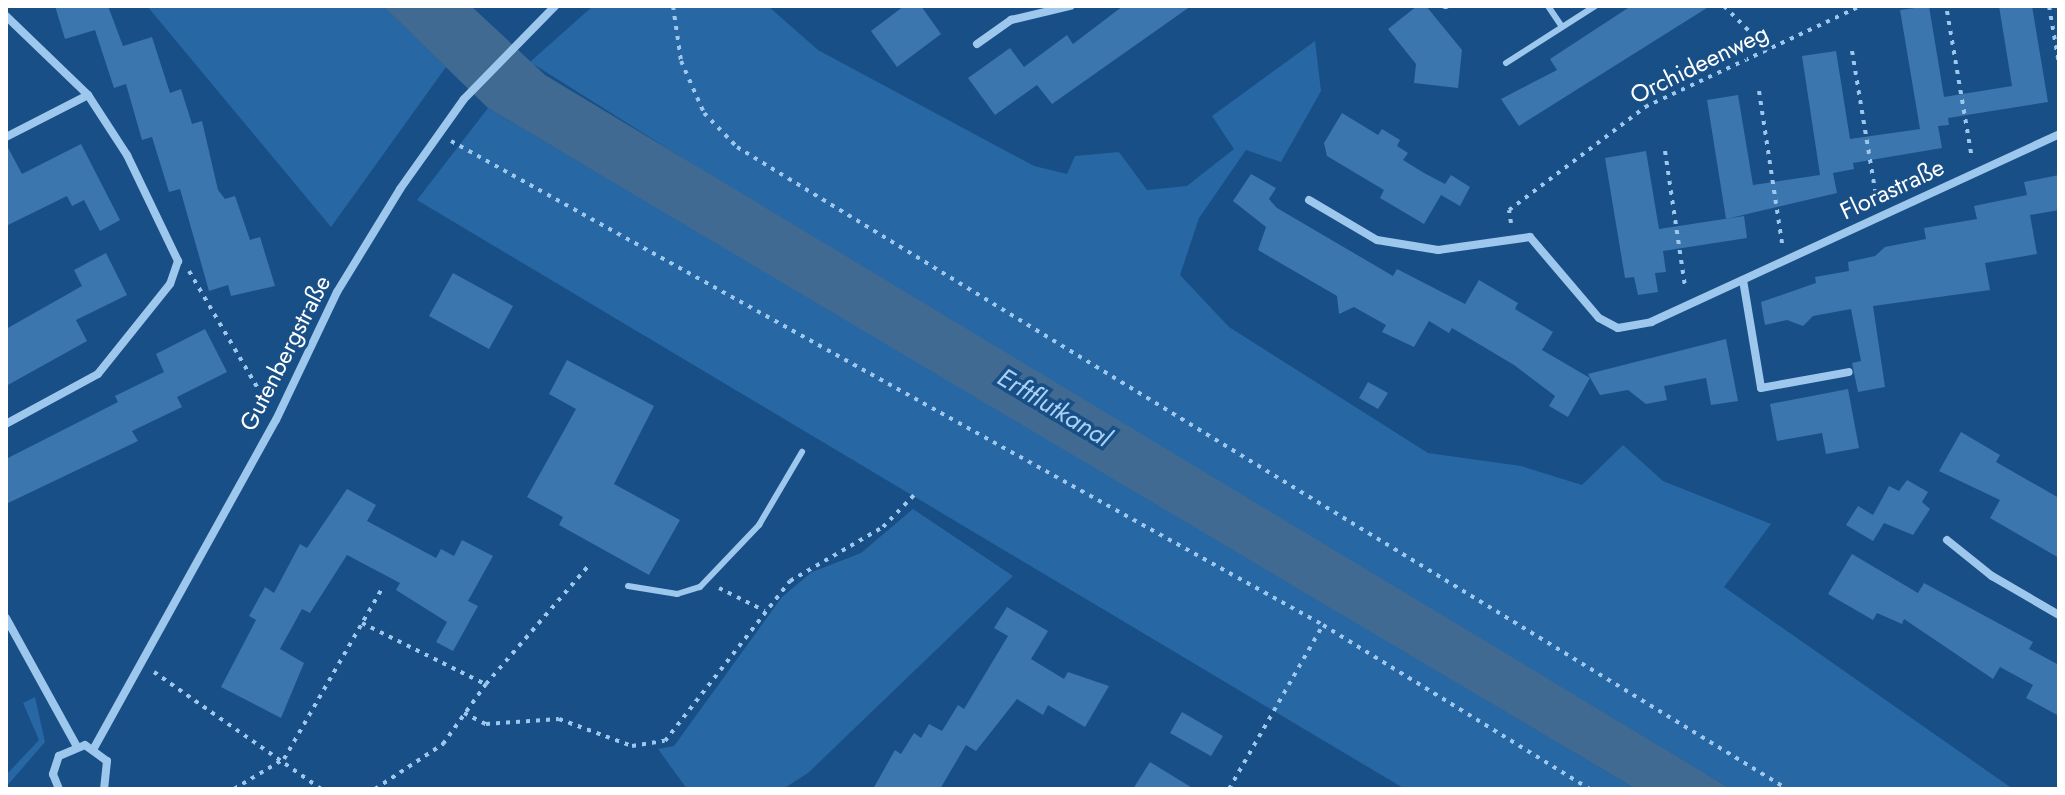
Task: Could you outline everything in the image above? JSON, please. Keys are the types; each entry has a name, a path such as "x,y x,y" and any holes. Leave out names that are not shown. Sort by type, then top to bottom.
{"street":[{"name":"Gutenbergstraße","path":"94,748 138,662 276,420 337,292 439,132 464,99 524,34 555,6"},
{"path":"977,44 1011,20 1070,6"},
{"path":"6,16 88,95 127,155 178,261 170,284 98,374 6,424"},
{"path":"6,137 88,95"},
{"name":"Florastraße","path":"1512,240 1530,237 1599,318 1618,328 1688,305 2059,134"},
{"path":"1309,200 1377,240 1438,250 1512,240"},
{"path":"1743,280 1761,388 1849,372"},
{"path":"1947,540 1992,576 2059,615"},
{"path":"6,618 76,745"},
{"path":"76,745 94,748 110,770 104,789"},
{"path":"59,789 55,764 76,745"}],"lane":[{"path":"1548,6 1562,27"},
{"path":"1506,63 1595,6"},
{"path":"628,586 677,594 706,582 759,525 802,452"}],"path":[{"path":"673,6 681,61 704,113 737,147 1787,789"},
{"path":"1724,6 1768,50"},
{"name":"Orchideenweg","path":"1512,240 1509,210 1645,107 1861,6"},
{"path":"2049,6 2059,64"},
{"path":"1947,11 1975,173"},
{"path":"1852,51 1879,217"},
{"path":"1759,91 1784,261"},
{"path":"439,132 1323,625 1590,789"},
{"path":"1665,151 1688,305"},
{"path":"178,261 194,275 276,420"},
{"path":"464,713 486,724 544,717 632,746 655,745 673,734 765,611 806,567 874,533 917,492"},
{"path":"375,789 443,744 486,684 590,564"},
{"path":"706,582 765,611"},
{"path":"234,789 284,759 383,587"},
{"path":"362,623 486,684"},
{"path":"1229,789 1323,625"},
{"path":"138,662 284,759 321,789"}],"shaded area":[{"path":"147,6 383,6 446,67 331,227"},
{"path":"593,6 768,6 818,50 1034,166 1067,174 1075,156 1119,152 1147,190 1187,186 1234,149 1212,116 1315,41 1321,91 1281,162 1246,150 1199,218 1180,275 1229,327 1428,453 1521,466 1582,485 1623,445 1663,481 1771,524 1724,587 2013,789 1731,789 819,244 530,62"},
{"path":"488,108 1636,789 1405,789 417,200"},
{"path":"913,509 1013,576 808,773 783,789 687,789 658,749 674,746 782,597 812,572 861,553"},
{"path":"35,697 45,742 6,787 6,775 39,740 23,703"}],"water":[{"name":"Erftflutkanal","path":"383,6 471,6 545,75 1731,789 1636,789 488,108"}],"building":[{"path":"55,6 108,6 123,46 152,37 170,93 181,89 192,124 202,121 218,190 225,199 235,196 250,240 260,237 275,286 231,296 228,285 209,291 180,189 169,192 152,137 142,140 126,84 114,88 95,30 65,39"},
{"path":"904,6 921,6 941,34 897,67 871,31"},
{"path":"1123,6 1191,6 1052,104 1037,85 995,115 968,78 1010,48 1024,67 1067,35 1073,44"},
{"path":"1417,6 1426,6 1462,50 1458,88 1414,83 1416,64 1388,29"},
{"path":"1631,6 1710,6 1519,126 1501,99 1557,70 1550,59"},
{"path":"1929,6 1944,97 2012,86 1999,6 2032,6 2048,102 1948,118 1949,125 1938,126 1942,148 1853,163 1854,169 1833,173 1837,193 1726,219 1707,100 1738,95 1753,185 1820,175 1802,56 1836,51 1850,139 1920,129 1900,10"},
{"path":"1342,113 1378,135 1382,129 1400,140 1397,146 1408,153 1403,160 1424,173 1445,184 1451,175 1470,187 1460,206 1441,195 1424,224 1380,198 1384,190 1327,156 1324,143"},
{"path":"6,144 22,174 81,144 120,220 100,231 84,200 72,206 67,196 6,226"},
{"path":"1646,151 1659,229 1744,216 1747,238 1663,251 1666,272 1655,273 1658,292 1638,295 1634,277 1625,278 1605,158"},
{"path":"1251,174 1276,188 1269,199 1277,208 1393,276 1397,269 1465,304 1479,280 1518,303 1515,309 1553,332 1542,350 1590,378 1568,417 1549,406 1555,396 1514,365 1452,328 1449,333 1429,321 1414,347 1382,332 1386,325 1354,307 1339,314 1337,296 1258,250 1266,227 1233,201"},
{"path":"2059,175 2059,210 2030,215 2037,254 1985,263 1990,290 1873,306 1885,387 1858,392 1852,363 1861,361 1851,309 1813,316 1803,326 1787,320 1765,325 1761,302 1816,283 1815,277 1849,271 1848,262 1875,256 1885,247 1926,239 1924,228 1977,219 1974,206 2027,195 2024,182"},
{"path":"106,253 127,295 76,320 87,341 6,386 6,329 82,286 74,270"},
{"path":"453,273 513,306 489,349 429,316"},
{"path":"205,329 227,372 177,397 182,407 132,431 138,441 6,504 6,459 118,402 115,396 164,372 156,354"},
{"path":"1726,339 1738,401 1711,405 1706,378 1664,386 1667,400 1646,404 1628,390 1600,395 1588,374"},
{"path":"567,360 654,406 614,484 680,520 649,575 559,525 563,517 527,497 576,409 549,394"},
{"path":"1368,382 1388,393 1378,409 1359,398"},
{"path":"1848,389 1859,448 1826,454 1822,433 1777,441 1770,404"},
{"path":"1961,432 2000,455 1996,462 2059,498 2059,558 1990,518 2000,500 1939,471"},
{"path":"1907,480 1928,492 1922,502 1930,509 1913,535 1884,523 1873,541 1846,525 1858,506 1873,515 1889,486 1899,491"},
{"path":"347,489 376,505 367,521 436,558 441,549 454,556 462,540 493,556 468,601 478,606 453,651 436,642 447,622 396,590 400,583 347,555 310,613 302,609 280,649 304,663 281,718 221,687 256,620 249,616 265,587 274,593 300,544 307,548"},
{"path":"1852,554 1918,593 1924,583 2033,642 2029,649 2059,665 2059,716 2026,698 2033,685 2000,667 1993,679 1904,619 1902,624 1877,613 1873,620 1828,594"},
{"path":"1007,607 1048,631 1031,659 1064,679 1068,672 1109,686 1085,727 1048,705 1043,715 1017,699 976,751 966,745 940,789 873,789 895,750 901,754 914,733 921,738 929,724 942,731 958,705 964,709 1008,636 994,628"},
{"path":"1182,712 1223,736 1211,756 1170,733"},
{"path":"1150,762 1194,789 1133,789"}]}
